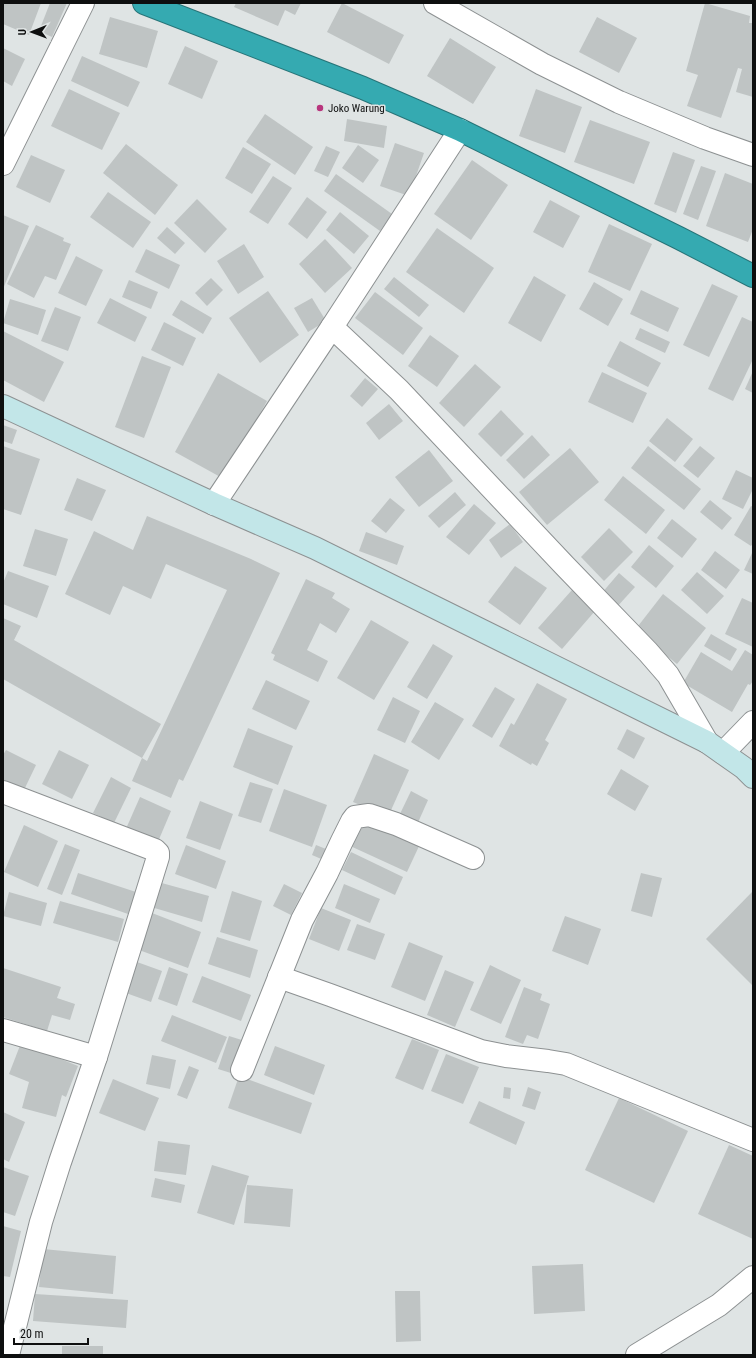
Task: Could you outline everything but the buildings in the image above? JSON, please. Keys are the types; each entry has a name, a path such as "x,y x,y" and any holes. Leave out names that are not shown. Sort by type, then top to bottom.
{"highway":[{"path":"144,3 363,88 460,130 753,276"}],"street":[{"path":"6,151 83,3"},
{"path":"435,3 542,64 619,102 705,138 753,155"},
{"path":"214,504 332,327 460,130"},
{"path":"332,327 399,390 648,652 668,675 715,747"},
{"path":"3,406 214,504 316,548 715,747 744,768 753,777"},
{"path":"715,747 753,722"},
{"path":"3,792 155,850 158,853 158,859 96,1057 41,1222 8,1355"},
{"path":"242,1070 302,920 327,873 352,820 355,817 369,815 396,824 474,858"},
{"path":"279,977 481,1051 566,1064 753,1140"},
{"path":"3,1030 96,1057"},
{"path":"637,1355 719,1305 753,1277"}],"place":[{"name":"Joko Warung","path":"320,108"}]}
